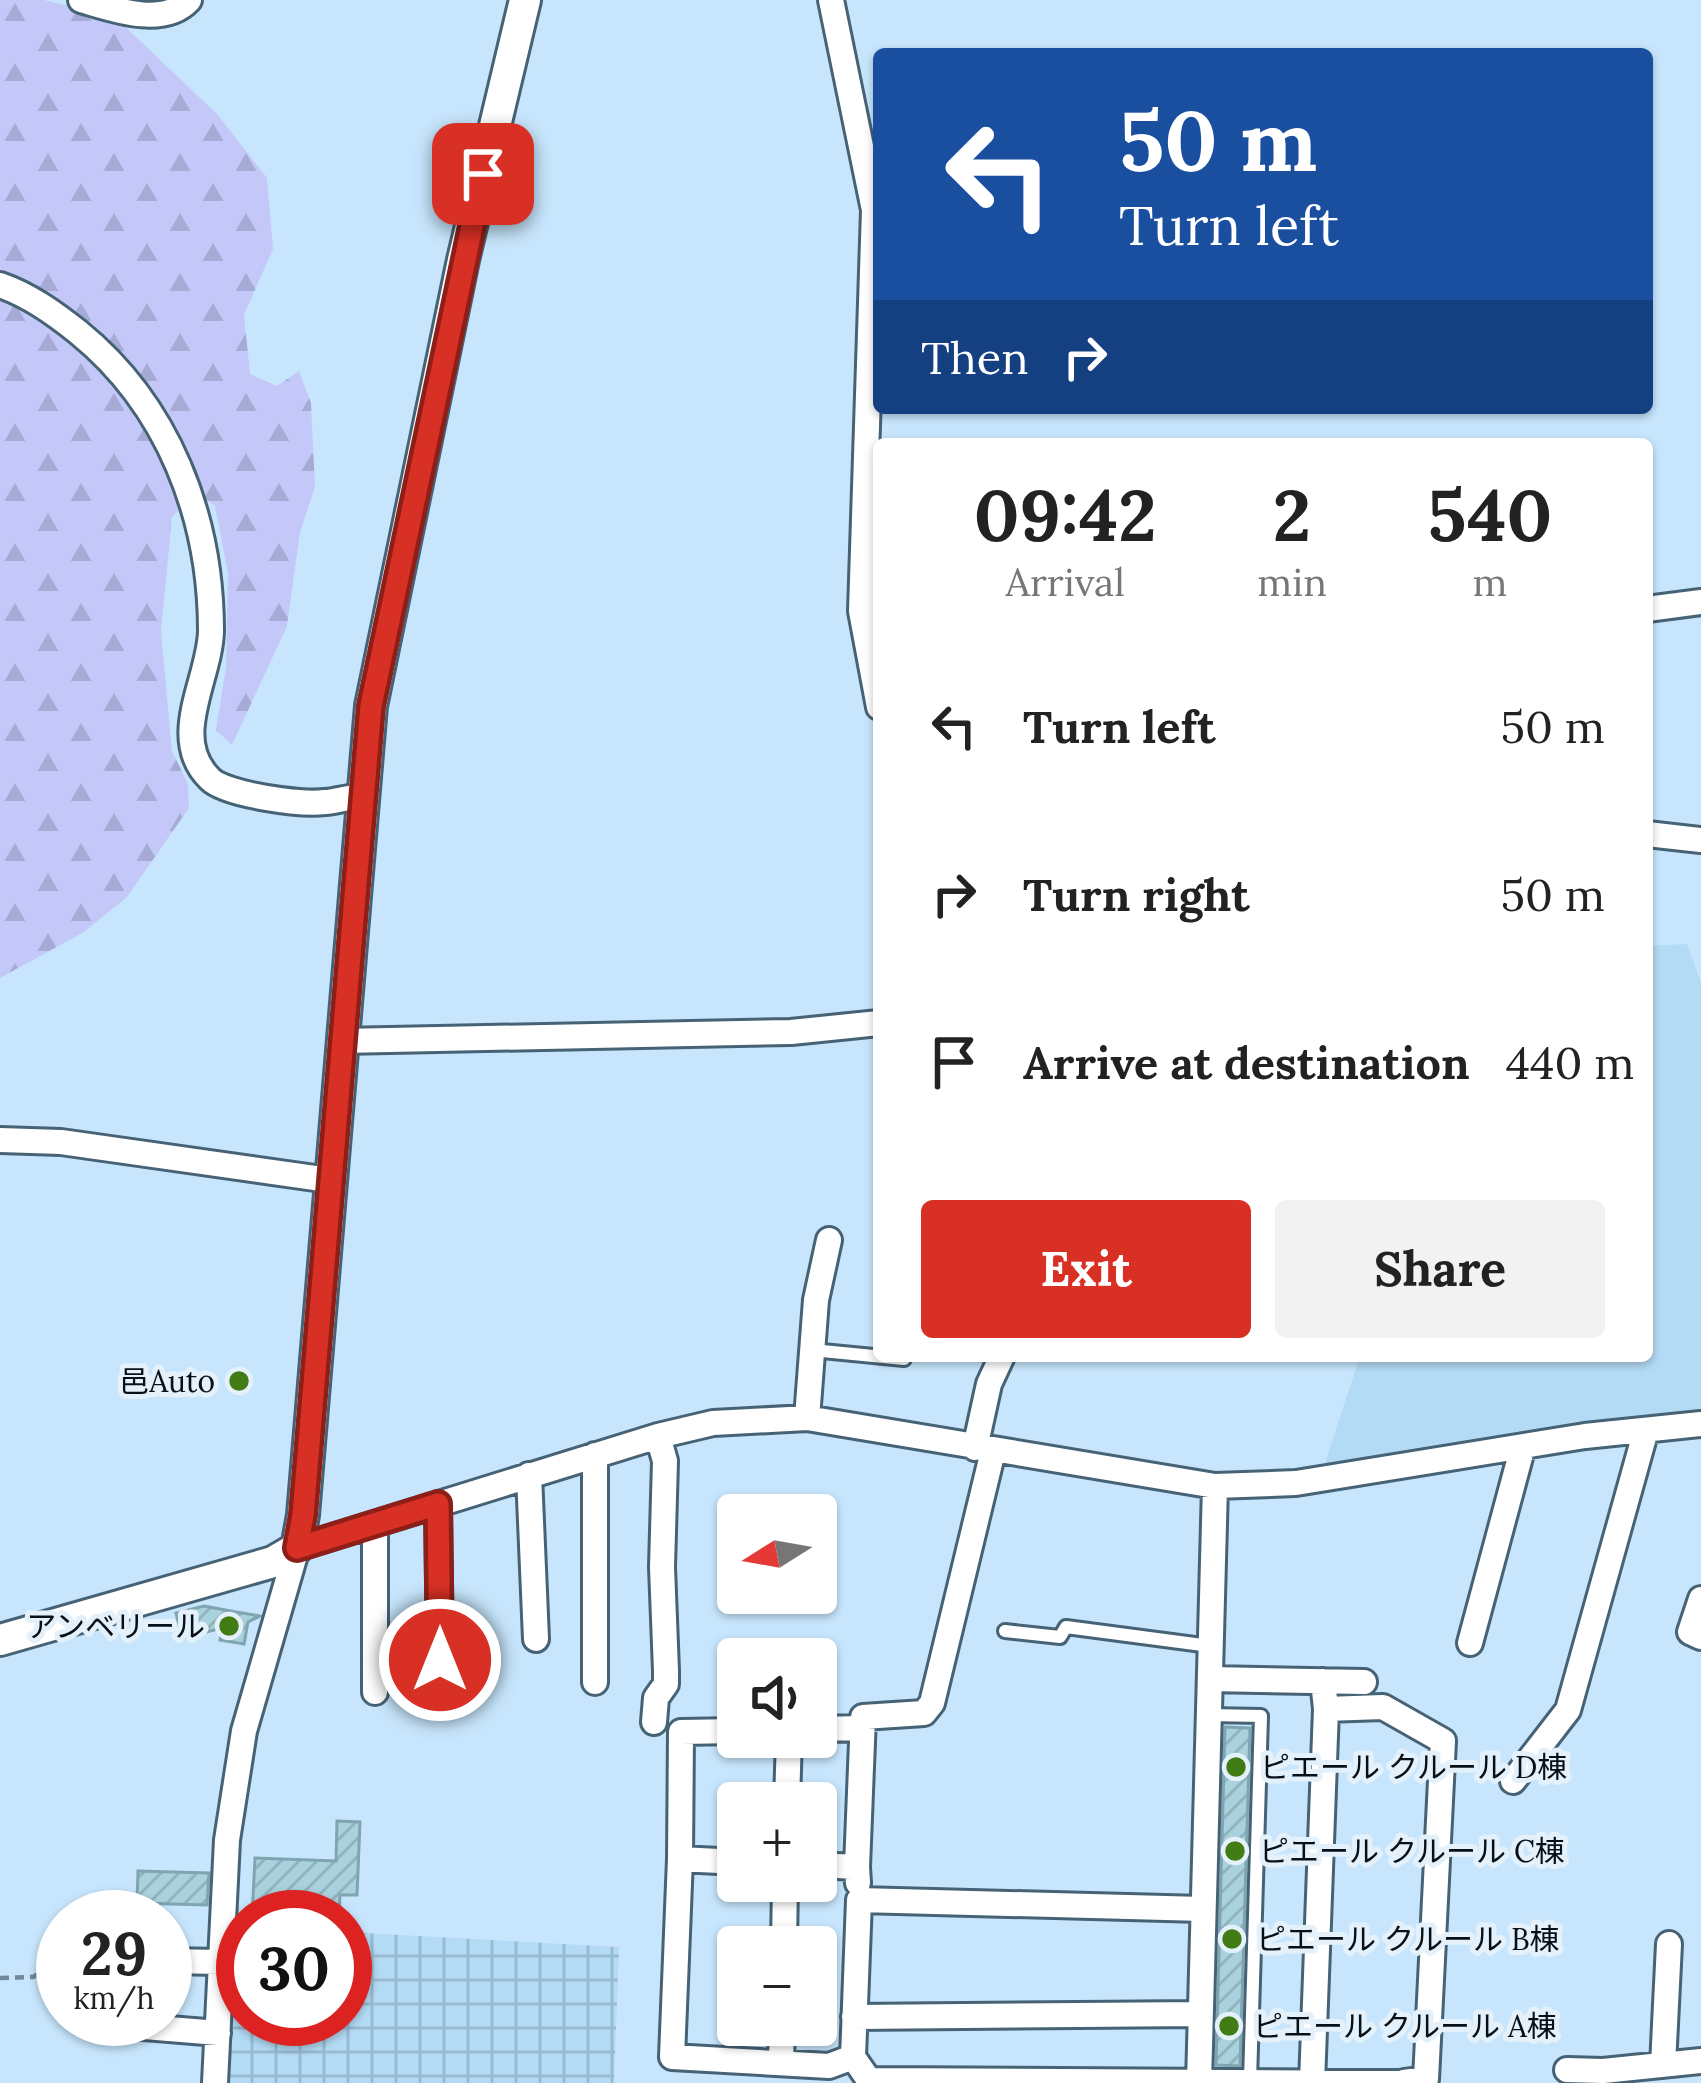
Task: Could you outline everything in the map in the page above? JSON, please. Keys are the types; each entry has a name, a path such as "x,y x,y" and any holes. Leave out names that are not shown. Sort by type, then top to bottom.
{"street":[{"path":"81,0 125,13 164,13 189,0"},
{"path":"225,1890 227,1840 244,1731 303,1515 371,706 463,260 525,0"},
{"path":"831,0 873,205"},
{"path":"0,285 55,314 100,351 140,393 176,457 208,571 211,637 190,728 196,763 214,784 260,797 321,803 361,797"},
{"path":"873,298 870,561 861,611 873,674"},
{"path":"1653,608 1701,602"},
{"path":"1653,835 1701,840"},
{"path":"341,1041 791,1032 873,1024"},
{"path":"0,1140 61,1142 329,1180"},
{"path":"807,1418 811,1349 829,1240"},
{"path":"998,1362 989,1384 984,1449 932,1703 924,1713 863,1717 853,2056 871,2081 1426,2079 1442,1741 1383,1707 1326,1709"},
{"path":"0,1640 273,1562 297,1548 713,1423 807,1418 1215,1486 1296,1483 1523,1446 1701,1424"},
{"path":"1514,1781 1568,1710 1646,1430"},
{"path":"654,1722 656,1698 666,1684 667,1671 662,1567 665,1461 658,1436"},
{"path":"1470,1642 1523,1446"},
{"path":"595,1455 595,1682"},
{"path":"529,1475 536,1639"},
{"path":"1199,2081 1215,1486"},
{"path":"438,1504 440,1660"},
{"path":"375,1524 375,1692"},
{"path":"1701,1599 1690,1632 1701,1637"},
{"path":"1210,1679 1364,1682"},
{"path":"1312,2082 1326,1709 1323,1682"},
{"path":"837,1729 862,1729"},
{"path":"717,1731 681,1732 671,2057 829,2066 853,2056"},
{"path":"680,1859 717,1861"},
{"path":"837,1866 857,1867"},
{"path":"859,1900 1203,1910"},
{"path":"1663,2065 1669,1944"},
{"path":"854,2017 1200,2014"},
{"path":"215,2083 217,2046"},
{"path":"781,2046 781,2063"},
{"path":"1567,2070 1603,2072 1701,2061"}],"lane":[{"path":"811,1349 873,1356"},
{"path":"1005,1631 1060,1636 1066,1627 1210,1646"},
{"path":"1209,1714 1261,1716 1250,2080"}],"path":[{"path":"0,1978 36,1976"}],"shaded area":[{"path":"1687,944 1701,982 1701,1411 1325,1463 1358,1362 1653,1362 1653,946"},
{"path":"372,1933 619,1947 614,2083 229,2083 230,2046 372,2046"}],"green space":[{"path":"0,0 44,0 115,17 217,114 267,178 273,249 244,315 250,374 277,386 299,371 311,403 315,487 300,532 287,626 232,745 216,730 226,667 228,573 215,506 197,493 172,517 161,631 172,751 188,784 189,808 127,897 84,932 0,978"}],"building":[{"path":"204,1606 260,1616 248,1622 244,1644 220,1640 222,1628 182,1638 176,1613"},
{"path":"1225,1727 1250,1728 1240,2066 1216,2065"},
{"path":"337,1821 360,1822 357,1890 253,1890 255,1858 336,1861"},
{"path":"138,1871 209,1873 207,1905 192,1905 192,1890 137,1890"}],"place":[{"name":"邑Auto","path":"239,1381"},
{"name":"アンベリール","path":"229,1626"},
{"name":"ピエール クルール D棟","path":"1236,1767"},
{"name":"ピエール クルール C棟","path":"1235,1851"},
{"name":"ピエール クルール B棟","path":"1232,1939"},
{"name":"ピエール クルール A棟","path":"1229,2026"}],"route":[{"path":"440,1660 438,1504 297,1548 371,706 483,174"}]}
